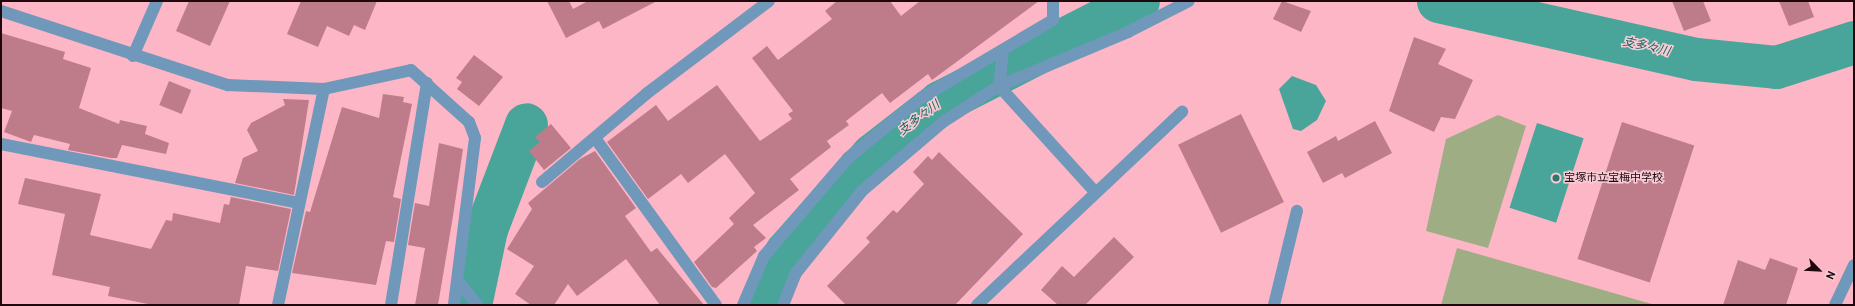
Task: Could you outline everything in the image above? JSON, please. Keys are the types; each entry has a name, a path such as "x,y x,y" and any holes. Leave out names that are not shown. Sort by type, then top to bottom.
{"street":[{"path":"542,182 646,94 769,1"},
{"path":"743,305 764,256 848,158 921,98 1053,20 1053,1"},
{"path":"783,305 796,273 862,191 943,122 999,86 1128,32 1189,1"},
{"path":"133,56 154,2"},
{"path":"1,11 133,56 228,85 324,89 411,70 469,122 475,138 459,282 454,305"},
{"path":"1003,50 999,86 1096,192"},
{"path":"391,305 427,83"},
{"path":"278,305 298,204 324,89"},
{"path":"977,305 1182,112"},
{"path":"595,138 716,305"},
{"path":"1,144 298,204"},
{"path":"1274,305 1297,211"},
{"path":"1835,305 1854,265"},
{"path":"459,282 477,305"}],"green space":[{"path":"1498,115 1526,126 1488,248 1426,231 1446,139"},
{"path":"1457,248 1655,305 1441,305"}],"water":[{"path":"1292,76 1316,85 1326,101 1317,120 1301,131 1293,129 1279,89"},
{"path":"1537,123 1584,138 1556,223 1509,208"}],"building":[{"path":"189,1 230,1 210,46 176,31"},
{"path":"301,1 377,1 365,30 354,25 349,36 327,26 318,47 287,34"},
{"path":"547,1 569,1 573,9 588,1 657,1 603,29 599,21 566,38"},
{"path":"837,1 890,1 901,16 920,1 1039,1 932,80 928,74 890,103 882,93 846,121 849,125 827,141 831,147 790,179 799,190 753,225 766,238 754,247 757,251 716,288 712,287 694,262 734,224 729,218 755,193 725,154 688,183 681,174 648,199 607,142 656,105 668,121 717,85 760,141 792,119 788,114 793,111 752,58 767,46 778,60 832,19 825,11"},
{"path":"1282,1 1311,11 1301,32 1273,19"},
{"path":"1672,1 1703,1 1711,21 1684,31"},
{"path":"1779,1 1808,1 1814,17 1789,26"},
{"path":"1,33 65,52 63,59 91,68 79,108 119,124 120,120 147,126 145,134 169,143 166,154 122,145 117,158 111,158 68,150 70,144 34,135 31,142 4,132 12,111 1,108"},
{"path":"1414,37 1446,49 1438,64 1473,80 1455,119 1441,117 1434,132 1389,111"},
{"path":"474,55 503,77 479,106 457,89 462,82 456,78"},
{"path":"169,81 191,90 182,114 159,105"},
{"path":"383,94 404,97 403,102 412,104 393,197 401,199 394,242 386,241 376,285 292,273 306,211 310,212 342,107 379,118"},
{"path":"283,99 309,100 294,195 235,183 243,158 258,151 247,130 251,123 285,105"},
{"path":"1241,114 1284,202 1221,233 1178,145"},
{"path":"1375,121 1392,153 1345,178 1342,173 1323,183 1307,152 1336,136 1338,141"},
{"path":"1622,122 1694,145 1650,282 1578,259"},
{"path":"551,124 571,148 544,170 529,151 540,142 535,137"},
{"path":"439,143 463,149 438,305 415,305 425,248 408,245 415,203 429,206"},
{"path":"595,151 636,208 625,216 651,252 657,248 704,305 660,305 626,259 577,296 568,284 554,305 531,305 515,294 534,266 507,249 532,209 528,203 580,159"},
{"path":"939,152 1023,234 955,305 846,305 827,286 870,242 866,238 893,210 897,213 924,184 913,172 928,156 932,160"},
{"path":"25,178 101,194 90,235 151,249 166,220 172,221 173,213 220,223 224,204 229,205 231,197 291,209 278,271 246,266 239,305 153,305 108,296 110,287 52,275 65,214 18,204"},
{"path":"1114,237 1134,257 1085,305 1058,305 1041,290 1062,266 1074,277"},
{"path":"1770,258 1798,268 1786,305 1723,305 1738,260 1765,270"}],"waterway":[{"name":"支多々川","path":"761,305 786,252 872,155 940,102 1138,1"},
{"name":"支多々川","path":"1438,1 1696,59 1776,67 1854,42"},
{"path":"470,305 486,229 526,124"}],"place":[{"name":"宝塚市立宝梅中学校","path":"1556,178"}]}
